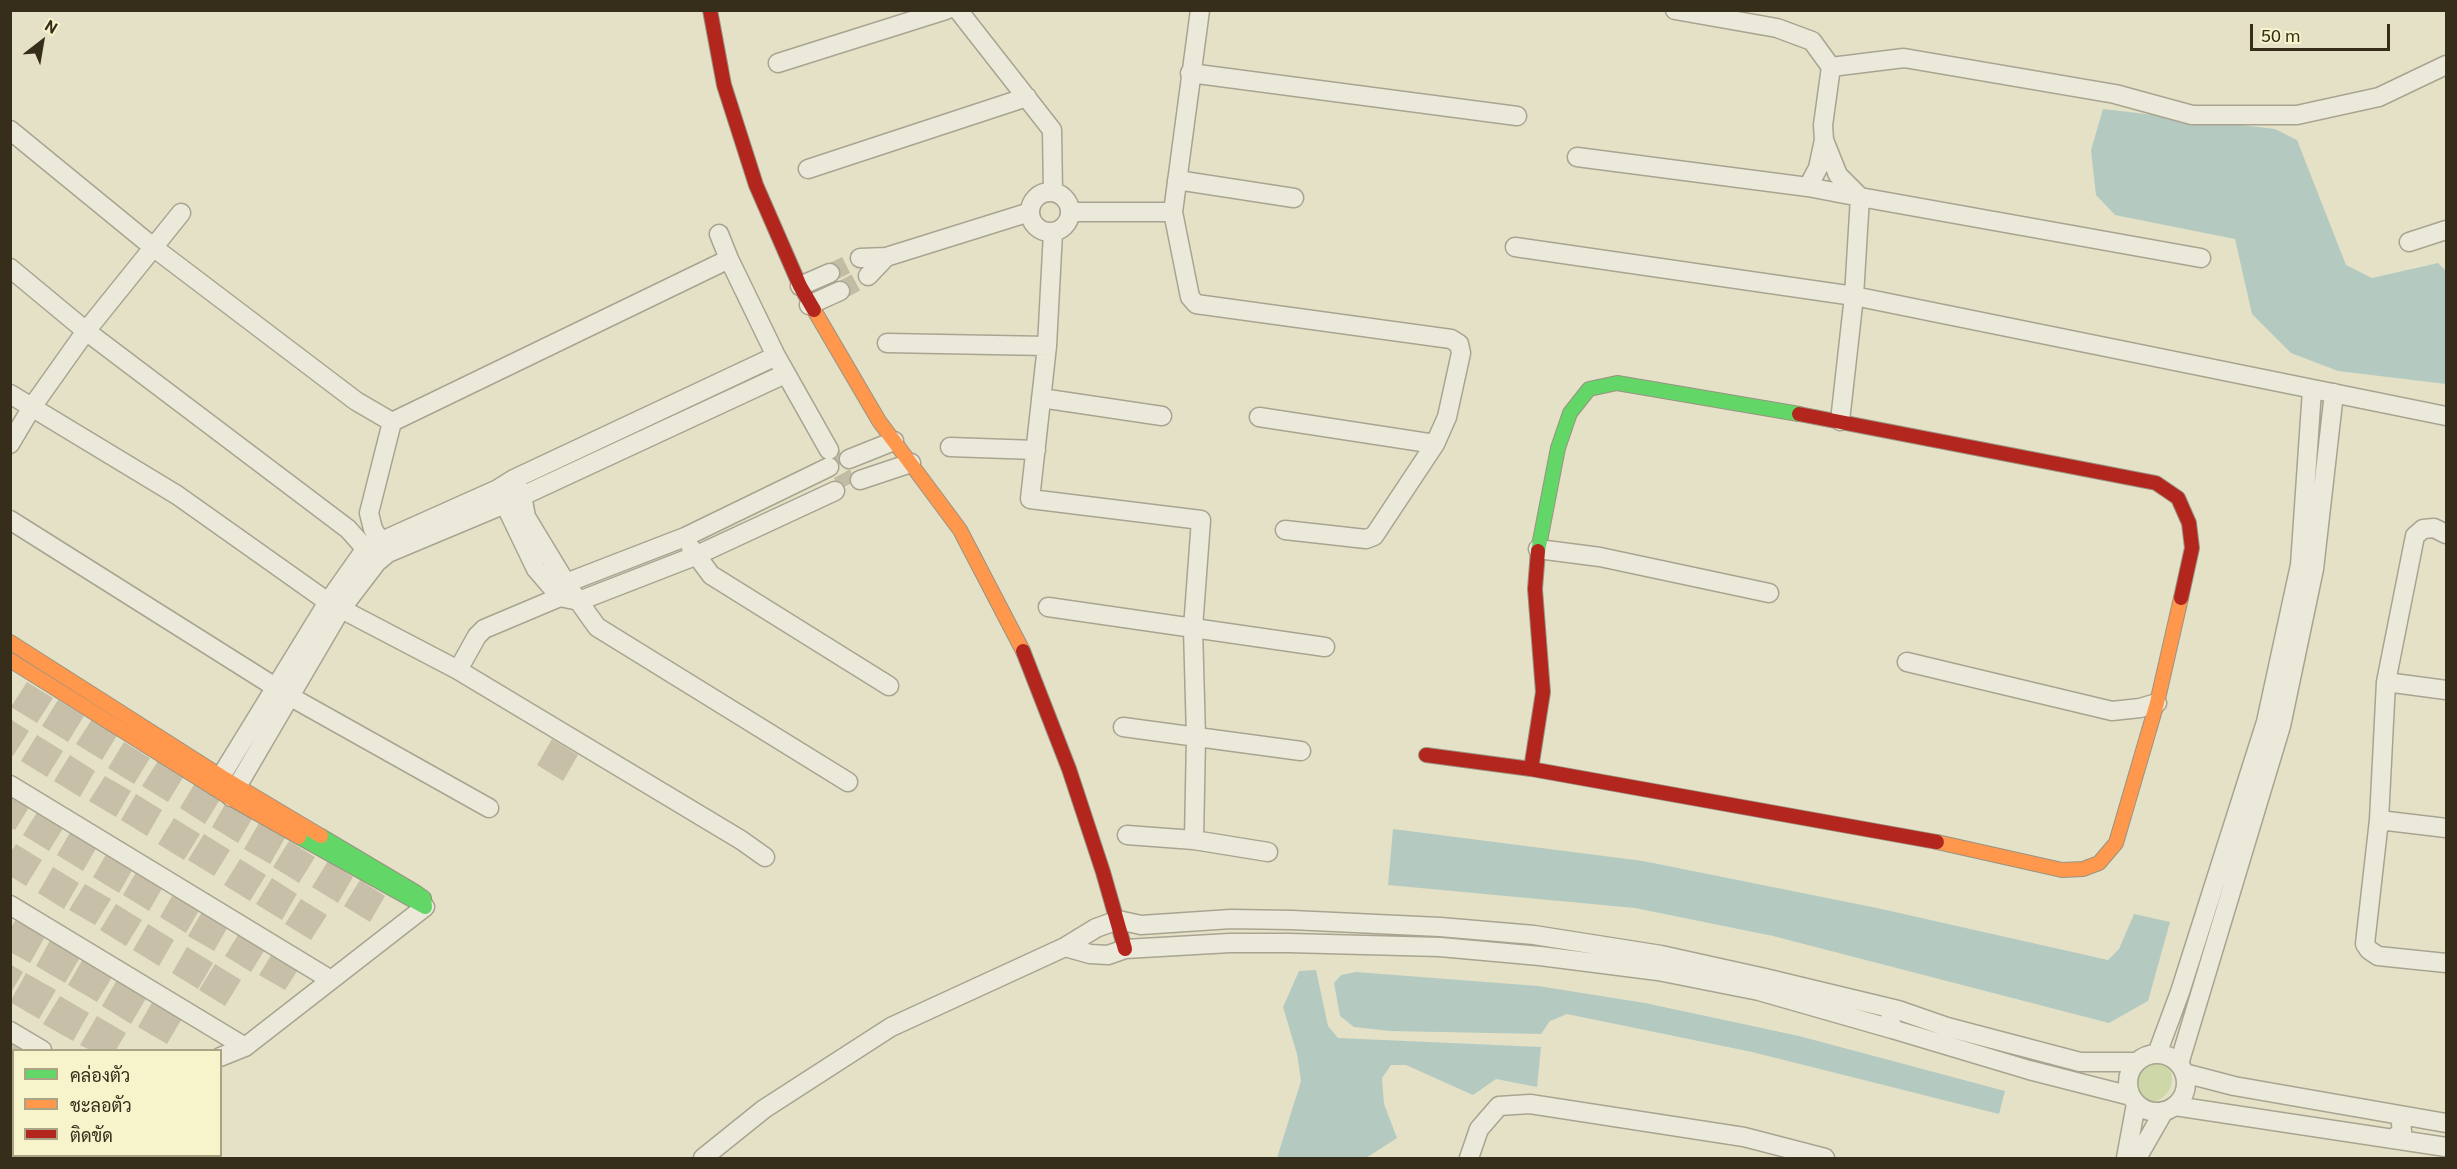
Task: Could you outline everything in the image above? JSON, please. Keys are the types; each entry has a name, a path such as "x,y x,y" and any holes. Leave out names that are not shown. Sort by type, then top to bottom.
{"street":[{"path":"710,10 724,85 756,185 800,286 809,305 879,421 960,530 1018,638 1069,769 1118,920 1125,949"},
{"path":"778,63 946,10"},
{"path":"958,10 1052,130 1053,192"},
{"path":"1200,10 1173,212 1190,297 1196,304 1450,339 1459,344 1461,353 1447,417 1435,444 1374,536 1366,539 1285,530"},
{"path":"1675,10 1778,28 1812,41 1831,67 1823,125 1824,140 1818,168 1808,187"},
{"path":"1831,67 1904,58 2115,94 2192,115 2297,115 2379,98 2446,65"},
{"path":"1190,73 1517,116"},
{"path":"808,169 1027,97"},
{"path":"10,130 153,247 356,401 392,422"},
{"path":"1824,140 1838,175 1860,198 1854,296 1840,421"},
{"path":"1577,157 1808,187 2201,258"},
{"path":"1177,180 1294,198"},
{"path":"1077,212 1065,199 1053,192 1040,195 1031,205 1030,212 1034,225 1046,232 1053,232 1065,225 1077,212 1173,212"},
{"path":"860,258 886,257 1030,212"},
{"path":"10,444 32,407 86,331 181,213"},
{"path":"2409,242 2446,230"},
{"path":"1053,232 1047,346 1030,499 1201,520 1193,628 1196,737 1194,840"},
{"path":"458,670 477,636 484,629 563,590 685,537 829,458 776,356 718,234"},
{"path":"1515,247 1854,296 2446,416"},
{"path":"868,276 886,257"},
{"path":"392,422 729,259"},
{"path":"10,268 86,331 378,551"},
{"path":"800,286 830,273"},
{"path":"809,305 840,291"},
{"path":"887,343 1047,346"},
{"path":"226,787 334,606 378,551 501,497 776,356"},
{"path":"518,487 785,374"},
{"path":"1426,755 1531,769 1968,848 2062,870 2083,869 2099,863 2116,843 2157,703 2192,548 2189,523 2178,498 2156,483 1840,421 1617,383 1589,389 1570,412 1558,448 1538,549 1535,589 1543,692 1531,769"},
{"path":"2157,1054 2180,992 2266,722 2300,565 2312,390"},
{"path":"2137,1158 2169,1109 2185,1091 2181,1069 2280,726 2314,568 2334,393"},
{"path":"10,394 177,495 334,606 458,670 765,857"},
{"path":"1041,398 1162,416"},
{"path":"1259,417 1435,444"},
{"path":"378,551 369,513 392,422"},
{"path":"849,459 894,441"},
{"path":"950,447 1036,450"},
{"path":"860,480 910,463"},
{"path":"518,487 526,517 563,590"},
{"path":"579,601 695,556 835,491"},
{"path":"501,497 536,569 579,601 597,627 849,782"},
{"path":"10,520 284,692 489,808"},
{"path":"2446,534 2433,528 2423,529 2415,536 2386,682 2379,820 2365,944 2368,950 2378,956 2446,963"},
{"path":"685,537 695,556 711,576 889,686"},
{"path":"1538,549 1600,557 1769,593"},
{"path":"1048,607 1325,647"},
{"path":"10,642 226,787"},
{"path":"10,660 226,787 424,898 426,907 244,1047 222,1056"},
{"path":"1907,662 2112,711 2140,708 2157,703"},
{"path":"2386,682 2446,690"},
{"path":"1123,727 1301,750"},
{"path":"10,785 331,980"},
{"path":"2379,820 2446,828"},
{"path":"1127,835 1194,840 1268,852"},
{"path":"10,905 244,1047"},
{"path":"703,1158 764,1109 891,1027 1065,948 1096,928 1118,920 1141,924 1231,919 1292,920 1440,927 1534,935 1662,955 1898,1010 1947,1027 2080,1062 2138,1062"},
{"path":"1288,943 1284,929 1285,924 1292,920"},
{"path":"1065,948 1090,954 1108,955 1125,949 1230,943 1440,947 1540,956 1658,971 1759,991 2134,1100 2154,1112 2169,1109 2446,1147"},
{"path":"1892,1029 1890,1019 1892,1014 1898,1010"},
{"path":"10,1031 40,1049"},
{"path":"2126,1158 2134,1100 2128,1078 2138,1062 2146,1056 2157,1054 2169,1057 2181,1069 2234,1086 2446,1123"},
{"path":"1470,1158 1479,1129 1499,1106 1530,1104 1743,1137 1825,1158"},
{"path":"2393,1139 2402,1131 2400,1116"}],"green space":[{"path":"2149,1056 2165,1063 2172,1079 2165,1095 2149,1102 2133,1095 2126,1079 2133,1063"}],"shaded area":[{"path":"2103,109 2275,129 2297,140 2346,265 2372,278 2438,263 2446,271 2446,384 2338,371 2291,353 2252,314 2235,239 2115,215 2096,195 2091,150"},
{"path":"1393,829 1643,861 1877,908 2108,960 2119,949 2134,914 2170,922 2148,1001 2109,1023 1773,936 1635,908 1388,885"},
{"path":"1316,970 1328,1026 1338,1038 1541,1047 1537,1087 1496,1079 1473,1095 1406,1065 1391,1065 1382,1078 1384,1104 1397,1138 1366,1158 1277,1158 1301,1081 1297,1054 1283,1007 1299,971"},
{"path":"1356,972 1538,986 1645,1003 1799,1036 2005,1091 1999,1114 1752,1052 1567,1014 1550,1021 1541,1034 1390,1031 1354,1027 1340,1016 1334,983 1341,975"}],"building":[{"path":"27,682 53,698 37,723 11,707"},
{"path":"58,700 84,716 68,742 42,726"},
{"path":"10,719 29,731 13,756 10,755"},
{"path":"92,719 118,734 102,760 76,744"},
{"path":"37,735 63,751 47,777 21,761"},
{"path":"552,739 578,755 563,781 537,765"},
{"path":"124,742 150,758 134,784 108,768"},
{"path":"70,755 95,771 80,797 54,781"},
{"path":"158,761 184,776 168,802 142,786"},
{"path":"105,776 131,791 116,817 89,801"},
{"path":"195,783 221,798 205,824 180,808"},
{"path":"10,791 31,804 15,830 10,827"},
{"path":"136,794 162,810 147,836 121,820"},
{"path":"227,801 253,817 238,843 212,827"},
{"path":"39,809 65,825 49,851 23,835"},
{"path":"174,818 200,834 184,860 158,844"},
{"path":"259,823 285,838 270,864 244,849"},
{"path":"72,829 98,845 83,871 57,855"},
{"path":"204,834 230,850 214,876 188,860"},
{"path":"289,841 315,857 299,883 273,867"},
{"path":"16,844 42,860 26,886 10,876 10,853"},
{"path":"108,851 134,867 119,893 93,877"},
{"path":"240,859 266,875 250,901 224,885"},
{"path":"328,861 353,877 338,903 312,887"},
{"path":"53,867 79,883 64,909 38,893"},
{"path":"138,869 164,885 149,911 123,895"},
{"path":"272,878 297,894 282,920 256,904"},
{"path":"360,880 385,896 370,922 344,906"},
{"path":"85,884 111,899 95,925 69,910"},
{"path":"175,891 201,907 186,933 160,917"},
{"path":"301,899 327,915 311,940 285,924"},
{"path":"116,904 142,920 126,946 100,930"},
{"path":"203,910 229,925 214,951 188,936"},
{"path":"17,918 46,935 30,963 10,952 10,929"},
{"path":"148,924 174,940 159,966 133,950"},
{"path":"241,930 267,946 251,972 225,956"},
{"path":"52,937 82,954 65,983 36,966"},
{"path":"187,947 213,963 198,989 172,973"},
{"path":"275,949 301,965 285,990 259,975"},
{"path":"84,957 114,974 97,1002 68,985"},
{"path":"10,964 23,972 10,994"},
{"path":"215,964 241,980 225,1006 199,990"},
{"path":"26,973 56,990 39,1019 10,1002"},
{"path":"118,978 148,995 131,1024 102,1006"},
{"path":"60,996 89,1013 73,1041 43,1024"},
{"path":"154,999 184,1015 167,1044 138,1027"},
{"path":"97,1016 126,1033 117,1049 88,1049 80,1045"},
{"path":"10,1037 24,1045 22,1049 12,1049 10,1068"},
{"path":"10,1088 12,1089 12,1127 10,1126"}],"tunnel":[{"path":"830,273 860,258"},
{"path":"840,291 868,276"},
{"path":"829,450 848,485"}],"traffic: fast":[{"path":"1538,551 1558,448 1570,413 1589,389 1617,383 1799,414"},
{"path":"299,837 425,907 424,898 417,893 321,836"}],"traffic: slow":[{"path":"814,310 879,421 960,530 1023,651"},
{"path":"1937,842 2062,870 2083,869 2099,863 2116,843 2157,703 2181,598"},
{"path":"10,642 222,777 321,836"},
{"path":"10,660 230,798 299,837"}],"traffic: jam":[{"path":"710,10 724,85 756,185 800,286 814,310"},
{"path":"1799,414 2156,483 2178,498 2189,523 2192,548 2181,598"},
{"path":"1531,769 1543,692 1535,589 1538,551"},
{"path":"1023,651 1069,769 1103,872 1125,949"},
{"path":"1426,755 1531,769 1937,842"}]}
